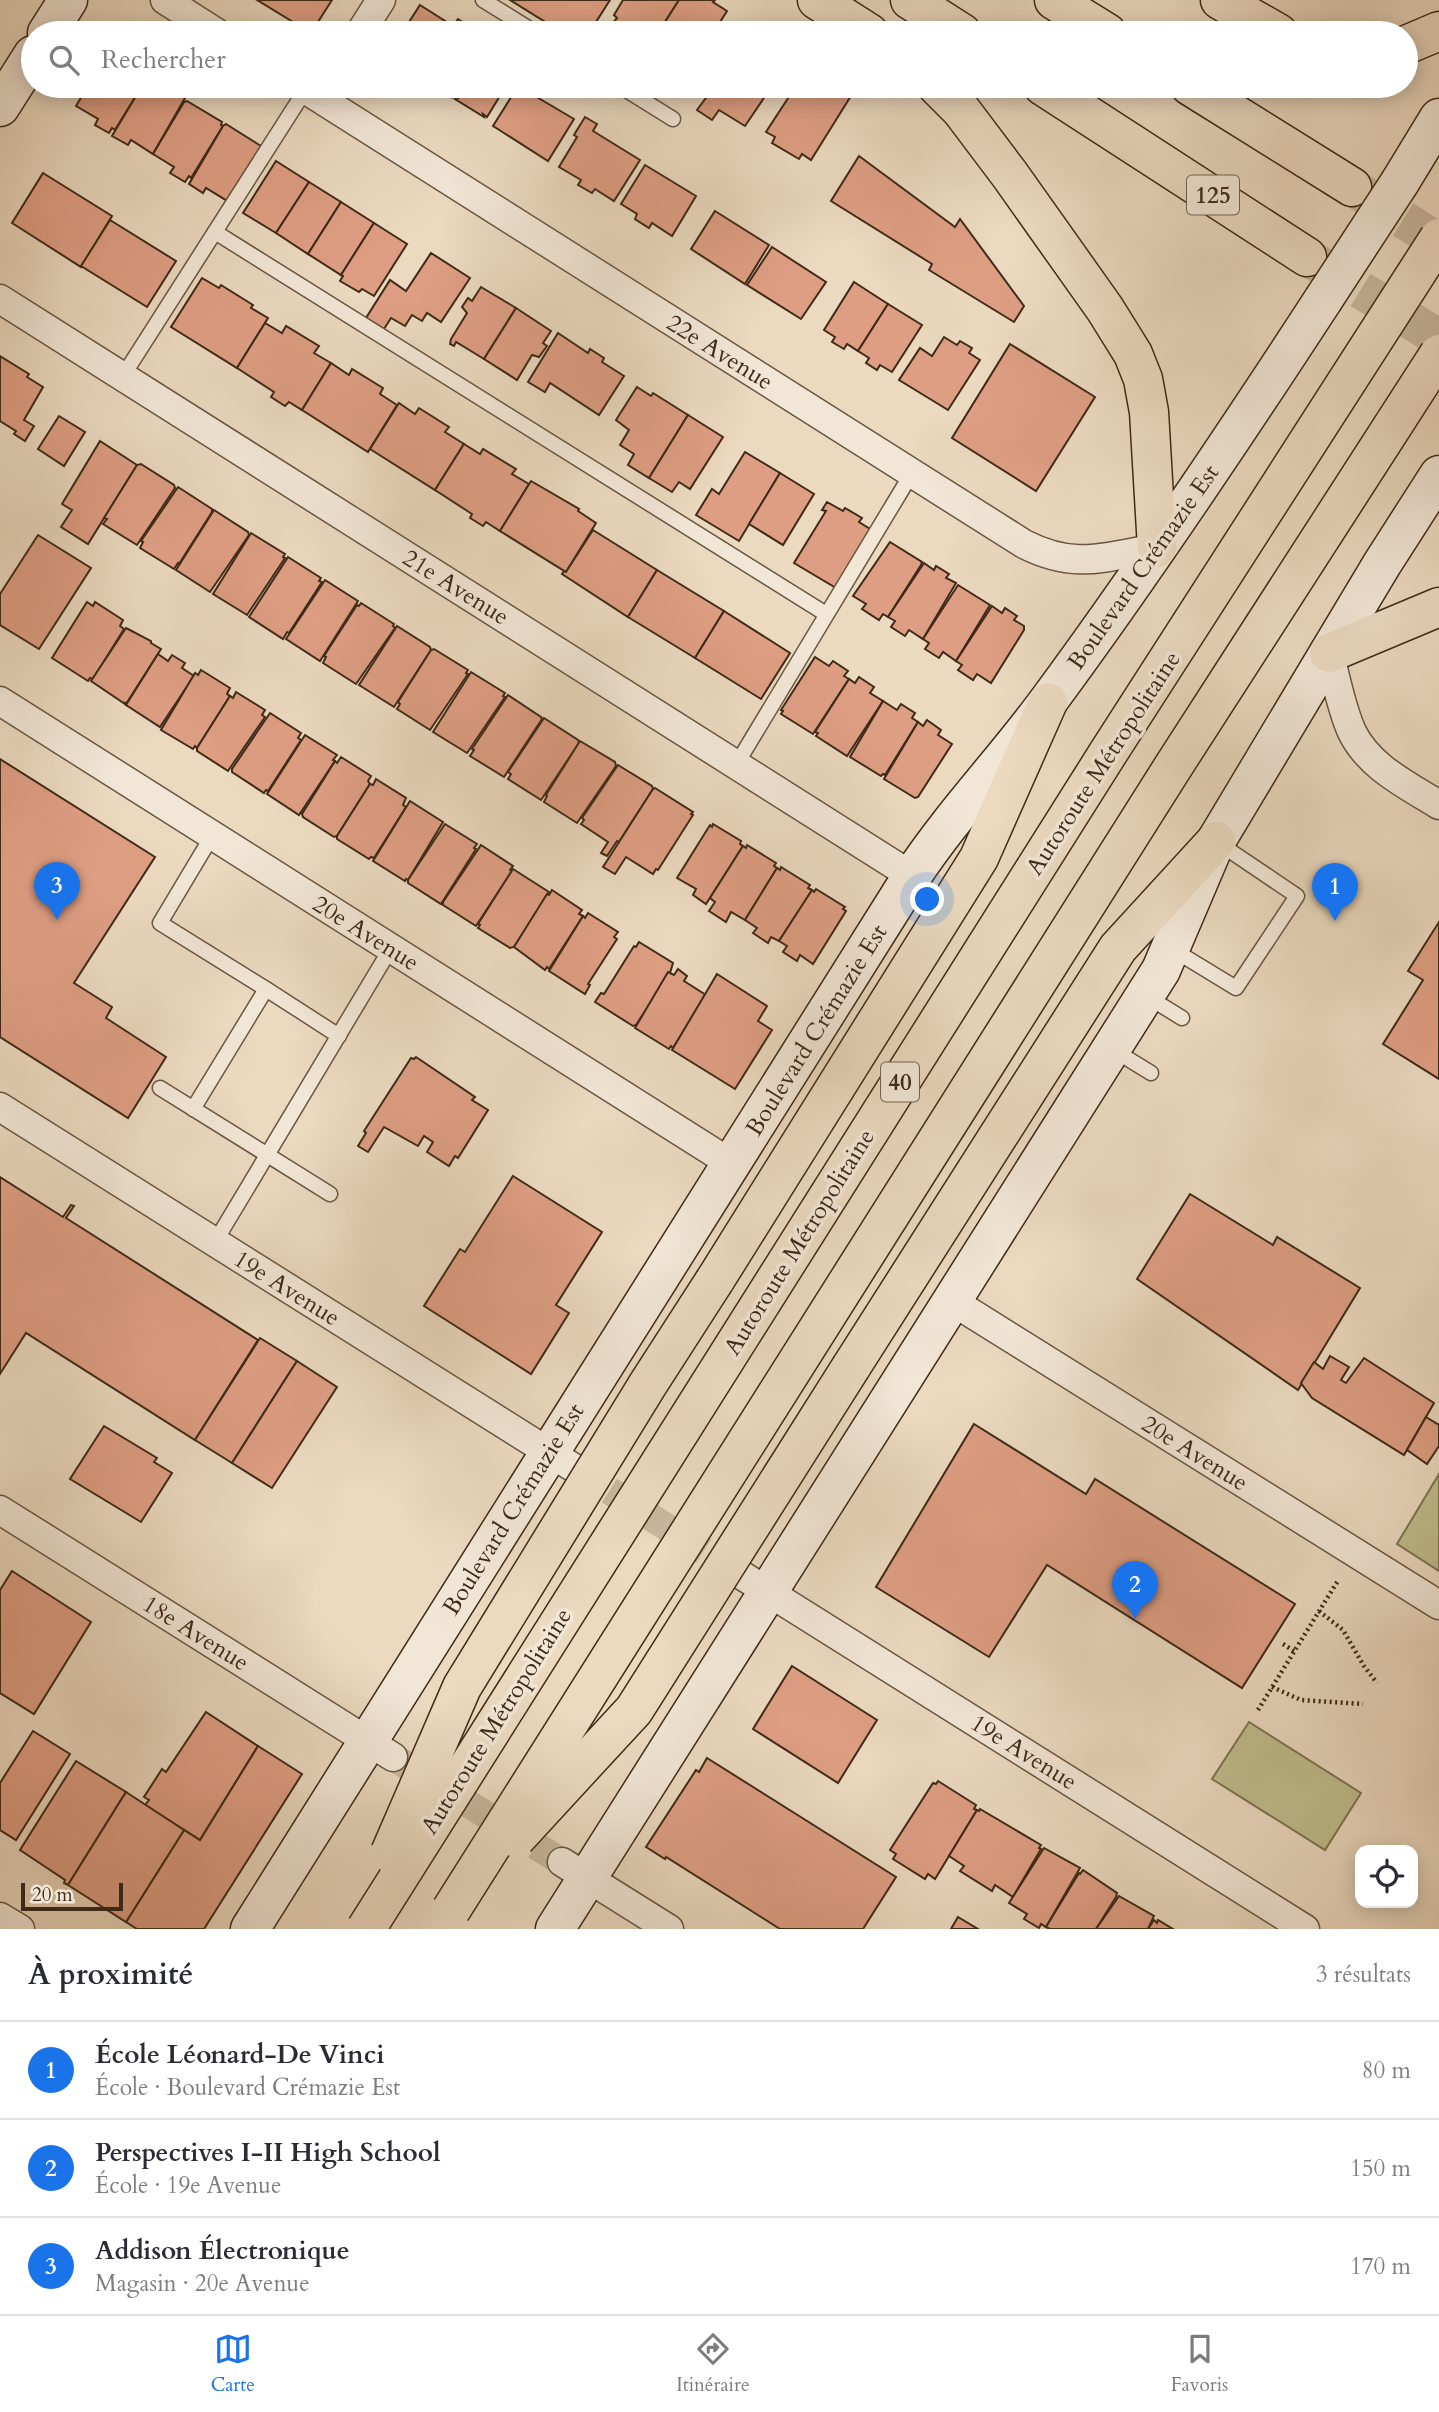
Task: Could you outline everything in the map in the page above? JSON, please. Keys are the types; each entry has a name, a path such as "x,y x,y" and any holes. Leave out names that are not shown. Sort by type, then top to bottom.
{"main road":[{"path":"55,21 68,0"},
{"path":"817,0 850,21"},
{"path":"910,0 943,21"},
{"path":"1055,0 1088,21"},
{"path":"1220,0 1257,21"},
{"path":"1418,41 1439,31"},
{"path":"0,107 21,74"},
{"path":"949,98 1010,175 1105,309 1133,354 1143,379 1153,443 1157,548"},
{"name":"125","path":"1062,98 1307,257"},
{"path":"1210,98 1352,187"},
{"name":"Boulevard Crémazie Est","path":"250,1929 380,1750 561,1461 732,1164 912,876 938,837 1048,702 1219,460 1439,118"},
{"name":"Autoroute Métropolitaine","path":"366,1929 1101,764 1439,238"},
{"name":"40","path":"445,1919 1171,770 1439,354"},
{"path":"555,1929 575,1870 756,1584 952,1301 1161,970 1216,841 1382,564 1439,475"},
{"path":"1329,653 1439,607"},
{"path":"357,1929 463,1686 641,1395 979,858 1048,702"},
{"path":"445,1919 634,1710 1118,948 1216,841"}],"street":[{"path":"165,0 199,21"},
{"path":"368,21 381,0"},
{"name":"22e Avenue","path":"326,98 912,473 1045,554 1061,559 1083,560 1157,548"},
{"name":"21e Avenue","path":"0,299 912,876"},
{"path":"1329,653 1352,732 1371,759 1439,805"},
{"name":"20e Avenue","path":"0,701 732,1164"},
{"name":"19e Avenue","path":"0,1107 561,1461"},
{"name":"20e Avenue","path":"952,1301 1439,1605"},
{"name":"18e Avenue","path":"0,1510 380,1750"},
{"name":"19e Avenue","path":"756,1584 1305,1929"},
{"path":"575,1870 669,1929"},
{"path":"0,1916 20,1929"}],"lane":[{"path":"483,0 517,21"},
{"path":"123,376 215,232 308,98"},
{"path":"639,98 673,119"},
{"path":"215,232 826,614"},
{"path":"736,765 912,473"},
{"path":"212,836 160,923 339,1036"},
{"path":"1170,948 1236,988 1297,896 1216,841"},
{"path":"215,1242 391,948"},
{"path":"193,1109 266,989"},
{"path":"1144,995 1182,1018"},
{"path":"1111,1049 1151,1073"},
{"path":"160,1088 330,1195"}],"path":[{"path":"1258,1710 1340,1579"},
{"path":"1319,1611 1343,1630 1377,1683"},
{"path":"1283,1644 1294,1651"},
{"path":"1272,1686 1301,1700 1363,1704"}],"shaded area":[{"path":"1439,1474 1439,1571 1397,1544"},
{"path":"1249,1722 1361,1793 1325,1850 1212,1779"}],"building":[{"path":"257,0 332,0 319,21 291,21"},
{"path":"510,0 610,0 597,21 544,21"},
{"path":"623,0 679,0 666,21 614,21 617,18 614,15"},
{"path":"679,0 715,0 713,2 727,11 721,21 666,21"},
{"path":"420,5 445,21 410,21"},
{"path":"81,98 135,98 115,130 112,128 109,133 95,125 98,119 76,106"},
{"path":"135,98 185,98 153,154 131,140 128,145 112,136"},
{"path":"458,98 499,98 487,117 455,99"},
{"path":"510,98 538,98 574,119 548,161 493,126"},
{"path":"706,98 764,98 745,126 719,110 712,120 697,110"},
{"path":"788,98 850,98 811,160 802,154 799,159 772,143 775,137 766,132"},
{"path":"187,101 222,122 223,126 191,178 189,176 185,182 170,173 174,167 153,154"},
{"path":"585,117 597,124 593,131 640,160 614,201 595,189 592,193 578,185 581,180 559,167 577,137 574,135"},
{"path":"226,124 261,146 229,202 206,188 203,193 189,184"},
{"path":"859,156 955,227 960,219 1024,306 1014,322 929,270 932,264 831,201"},
{"path":"276,161 309,182 276,233 243,213"},
{"path":"645,165 696,196 672,236 652,223 649,228 635,219 637,214 621,204"},
{"path":"43,173 112,216 81,267 12,223"},
{"path":"309,182 341,202 308,254 276,233"},
{"path":"341,202 374,223 341,275 308,254"},
{"path":"715,211 769,245 745,284 691,249"},
{"path":"110,220 176,261 147,307 81,266"},
{"path":"374,223 407,244 374,296 362,289 359,292 340,281 343,276 341,275"},
{"path":"772,247 826,282 801,319 747,285"},
{"path":"431,253 470,278 441,322 427,313 422,321 412,315 405,326 391,318 384,329 366,318 390,280 406,291"},
{"path":"202,278 219,288 221,285 268,318 237,368 171,327"},
{"path":"854,282 888,304 858,351 847,344 844,349 832,342 835,337 824,330"},
{"path":"481,287 516,308 484,359 456,342 454,346 450,344 467,313 462,307 468,298 472,301"},
{"path":"888,304 922,325 892,372 880,365 877,370 866,363 869,358 858,351"},
{"path":"516,308 551,331 543,343 547,346 539,357 532,355 517,380 484,359"},
{"path":"265,323 282,333 286,326 319,346 314,353 331,363 302,410 289,402 285,406 271,397 274,392 237,368"},
{"path":"558,333 588,353 590,349 604,358 602,362 624,376 599,415 550,383 545,392 528,382"},
{"path":"944,337 957,345 960,341 972,348 969,353 980,360 948,410 899,380 920,348 932,356"},
{"path":"1010,344 1095,397 1036,491 952,438"},
{"path":"0,356 29,374 27,377 43,387 24,420 34,426 25,441 14,434 16,431 0,421"},
{"path":"331,363 349,375 352,369 383,388 380,394 397,405 368,452 302,410"},
{"path":"637,387 651,396 653,393 688,415 649,478 628,465 634,454 620,445 629,430 616,420"},
{"path":"399,403 415,414 419,408 449,427 445,432 464,444 435,490 370,449"},
{"path":"688,415 723,437 690,489 679,482 672,492 649,478"},
{"path":"59,416 85,432 64,466 38,449"},
{"path":"100,441 137,465 88,544 61,527 72,510 62,504"},
{"path":"464,444 480,454 483,449 516,469 512,474 529,484 500,531 486,522 483,526 470,518 472,514 435,490"},
{"path":"745,452 780,473 739,541 696,515 712,489 719,494"},
{"path":"141,464 175,488 137,545 103,524 107,519 104,518 137,465"},
{"path":"780,473 814,494 783,545 749,524"},
{"path":"531,481 579,509 578,511 596,523 566,572 500,531"},
{"path":"178,487 212,509 212,512 174,569 140,548 143,542 141,541"},
{"path":"827,502 862,518 859,522 875,532 836,588 794,563 826,511 822,510"},
{"path":"214,510 249,535 210,592 176,570"},
{"path":"593,530 657,570 628,617 562,574 566,572"},
{"path":"251,533 285,554 285,558 247,615 213,594"},
{"path":"38,535 91,568 39,649 0,625 0,594"},
{"path":"890,542 922,562 888,617 883,614 879,620 862,609 866,604 853,596"},
{"path":"288,557 321,578 319,581 322,582 283,639 249,617"},
{"path":"924,563 934,570 936,566 949,574 946,578 956,583 923,639 909,630 905,636 891,627 895,621 888,617"},
{"path":"657,570 724,611 695,658 628,617"},
{"path":"325,580 358,601 320,661 286,639"},
{"path":"958,585 990,605 956,661 943,652 939,658 925,649 929,643 923,639"},
{"path":"87,602 93,606 95,602 123,620 120,626 124,629 93,679 88,681 52,658"},
{"path":"361,603 394,624 395,628 356,684 323,663 326,657 324,656 357,605"},
{"path":"992,606 1002,613 1005,608 1017,616 1014,620 1024,626 1024,630 991,683 977,674 973,680 958,670 962,665 956,661"},
{"path":"724,611 790,653 761,699 695,658"},
{"path":"397,626 431,650 394,707 359,685"},
{"path":"126,628 161,649 125,704 91,681"},
{"path":"434,649 468,670 468,674 430,730 397,709 400,704 398,702"},
{"path":"158,654 168,661 172,655 185,663 182,668 194,676 160,727 126,705"},
{"path":"815,657 829,666 833,661 848,671 844,676 849,679 813,734 781,714 781,710"},
{"path":"201,670 230,688 227,694 230,696 197,748 195,746 193,749 161,730 195,673 198,675"},
{"path":"471,672 505,693 505,697 467,753 433,732"},
{"path":"859,677 874,687 870,693 883,701 847,756 816,736 818,733 815,732 849,679 855,683"},
{"path":"236,692 265,710 262,715 265,717 228,771 197,751 197,748 230,696 233,698"},
{"path":"508,695 542,719 504,777 470,756"},
{"path":"883,701 897,710 901,704 915,713 912,718 918,722 885,775 881,776 850,757"},
{"path":"270,713 301,733 298,738 301,740 268,791 264,793 232,772 232,769"},
{"path":"544,718 579,743 541,800 508,779 511,774 508,772"},
{"path":"927,720 941,730 938,735 952,744 915,798 884,779 918,722 923,726"},
{"path":"305,735 337,755 299,815 267,794"},
{"path":"580,741 615,762 616,766 577,823 544,802"},
{"path":"341,757 371,776 368,781 370,784 334,837 302,814 335,761 337,763"},
{"path":"0,759 155,857 74,983 112,1007 106,1018 166,1057 128,1118 0,1037"},
{"path":"618,765 653,789 607,856 601,853 608,842 581,824 584,820 582,818"},
{"path":"376,779 406,798 403,805 406,807 374,858 369,859 337,839 337,836 370,784 373,785"},
{"path":"655,788 693,812 693,815 653,874 626,857 615,874 603,867"},
{"path":"410,801 443,822 405,881 373,861"},
{"path":"445,824 477,844 441,904 408,883 408,880"},
{"path":"713,824 741,841 743,846 706,904 693,895 696,889 677,878"},
{"path":"481,845 513,866 476,926 443,905 443,902"},
{"path":"747,845 776,863 774,866 777,868 745,920 731,912 726,922 709,911 715,902 710,898 743,846 746,848"},
{"path":"781,867 810,885 808,888 812,890 779,941 771,937 768,943 753,933 757,928 745,920 777,868 780,870"},
{"path":"513,869 549,892 514,947 510,948 478,928 478,924"},
{"path":"816,889 845,907 843,909 846,911 813,964 800,955 797,961 783,952 787,946 779,941 812,890 814,892"},
{"path":"552,890 582,910 579,914 583,916 549,969 547,967 545,970 514,947"},
{"path":"588,913 618,932 614,937 617,939 588,984 590,985 585,994 549,971 583,916 585,918"},
{"path":"1439,922 1439,1079 1383,1044 1423,980 1408,971"},
{"path":"639,942 673,963 670,973 633,1026 595,1002 601,993 604,994"},
{"path":"678,969 687,976 684,981 706,995 673,1048 671,1046 669,1049 635,1028 668,972 674,975"},
{"path":"717,974 767,1006 758,1021 772,1030 735,1089 672,1050"},
{"path":"416,1057 475,1097 472,1100 488,1110 458,1158 455,1156 449,1166 427,1152 433,1142 424,1136 418,1146 384,1127 368,1152 358,1146 366,1133 364,1131 411,1058"},
{"path":"513,1176 602,1232 556,1305 569,1313 531,1374 424,1306 460,1249 465,1252"},
{"path":"0,1177 63,1217 71,1205 74,1206 66,1218 258,1340 195,1440 26,1333 0,1374"},
{"path":"1190,1194 1273,1245 1277,1237 1360,1288 1298,1390 1137,1279"},
{"path":"260,1338 297,1361 232,1463 195,1440"},
{"path":"1330,1356 1349,1367 1341,1380 1346,1383 1364,1358 1434,1403 1404,1455 1312,1398 1301,1383 1314,1362 1323,1369"},
{"path":"297,1361 337,1387 272,1488 232,1463"},
{"path":"1426,1417 1439,1425 1439,1446 1427,1464 1407,1450"},
{"path":"974,1424 1086,1494 1095,1479 1295,1604 1242,1688 1047,1565 989,1657 876,1587"},
{"path":"104,1426 157,1458 154,1462 172,1473 141,1522 70,1479"},
{"path":"12,1571 91,1622 34,1714 0,1693 0,1590"},
{"path":"792,1666 877,1720 838,1783 753,1729"},
{"path":"206,1712 258,1746 200,1840 145,1805 149,1800 144,1797 162,1769 166,1772"},
{"path":"33,1731 70,1754 16,1840 0,1830 0,1783"},
{"path":"258,1746 302,1774 204,1929 137,1929 126,1922 184,1830 200,1840"},
{"path":"707,1758 896,1877 863,1929 780,1929 646,1847 696,1770 699,1772"},
{"path":"76,1761 126,1792 68,1885 64,1883 65,1880 20,1850"},
{"path":"938,1781 976,1805 974,1809 977,1810 935,1879 928,1874 925,1879 893,1859 896,1854 890,1850 933,1783"},
{"path":"126,1792 184,1830 126,1922 68,1885"},
{"path":"980,1809 1041,1845 1013,1897 995,1885 992,1891 960,1871 964,1866 949,1856"},
{"path":"1044,1848 1080,1868 1046,1927 1041,1924 1039,1928 1024,1919 1027,1914 1009,1903"},
{"path":"1083,1870 1117,1893 1096,1929 1046,1927 1079,1873"},
{"path":"1119,1896 1154,1916 1148,1929 1096,1929"},
{"path":"958,1917 978,1929 951,1929"},
{"path":"1154,1920 1157,1923 1158,1920 1173,1929 1148,1929"}],"tunnel":[{"path":"1355,189 1439,242"},
{"path":"1312,260 1439,338"},
{"path":"574,1468 740,1574"},
{"path":"393,1757 562,1862"}],"place":[{"name":"Addison Électronique","path":"57,920"},
{"name":"École Léonard-De Vinci","path":"1335,921"},
{"name":"Perspectives I-II High School","path":"1135,1619"}]}
